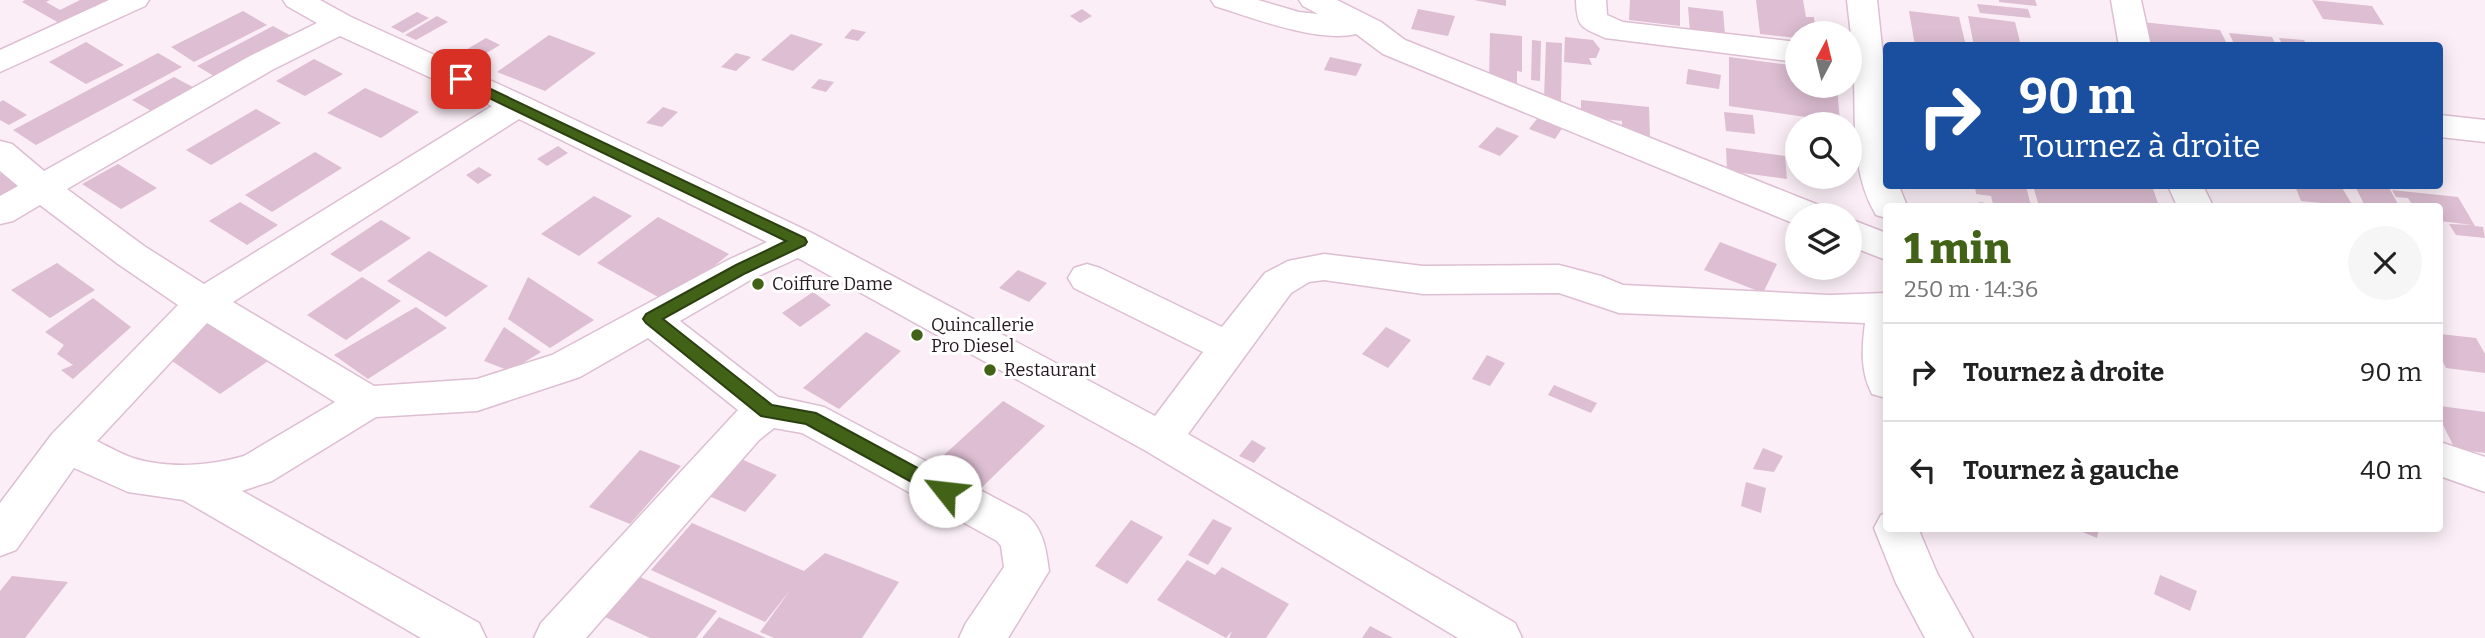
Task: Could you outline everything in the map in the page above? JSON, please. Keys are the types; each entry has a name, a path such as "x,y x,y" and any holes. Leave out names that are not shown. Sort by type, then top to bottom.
{"street":[{"path":"0,62 134,0"},
{"path":"298,0 340,24 517,105 799,242 1161,439 1499,638"},
{"path":"1226,0 1296,21 1372,15"},
{"path":"1314,0 1372,15 1394,47 1785,206"},
{"path":"1591,0 1592,20 1616,31 1785,51"},
{"path":"1863,0 1874,164 1888,203"},
{"path":"2126,0 2134,42"},
{"path":"0,212 261,63 340,24"},
{"path":"0,537 67,446 203,303 517,105"},
{"path":"2463,129 2485,162"},
{"path":"0,152 41,190 203,303 368,402"},
{"path":"1862,237 1883,246"},
{"path":"67,446 128,475 191,483 228,478 257,469 368,402 477,395 566,366 741,269 799,242"},
{"path":"1161,439 1278,283 1301,270 1324,267 1423,279 1559,279 1588,286 1619,299 1829,309 1883,308"},
{"path":"1087,278 1229,347"},
{"path":"651,319 767,411 810,418 1012,528 1022,538 1027,571 982,638"},
{"path":"1883,334 1883,364"},
{"path":"557,638 744,428 767,411"},
{"path":"2443,460 2485,475"},
{"path":"191,483 463,638"},
{"path":"1898,532 1919,583 1950,638"}],"building":[{"path":"50,0 46,2 60,10 80,0 108,0 61,24 22,2"},
{"path":"1474,0 1506,0 1506,6"},
{"path":"1630,0 1680,0 1680,26 1629,20"},
{"path":"1756,0 1803,0 1806,17 1814,17 1814,21 1785,21 1785,37 1760,34"},
{"path":"2035,0 2037,6 1999,2"},
{"path":"2312,0 2372,6 2384,25 2323,19"},
{"path":"1977,4 2028,9 2031,18 1980,13"},
{"path":"1688,7 1723,11 1725,35 1690,32"},
{"path":"1082,9 1092,16 1080,23 1070,16"},
{"path":"1418,9 1455,16 1448,36 1411,29"},
{"path":"243,11 267,25 194,62 171,47"},
{"path":"1909,11 1959,17 1965,42 1914,42"},
{"path":"417,12 429,18 403,33 391,27"},
{"path":"437,16 448,22 416,40 405,35"},
{"path":"1968,16 2015,22 2020,42 1973,42"},
{"path":"2141,22 2220,30 2226,42 2149,42"},
{"path":"273,26 295,38 219,79 197,66"},
{"path":"852,29 866,32 858,41 844,38"},
{"path":"1490,33 1522,36 1522,72 1517,71 1517,83 1489,80"},
{"path":"2229,33 2272,37 2274,42 2233,42"},
{"path":"791,34 823,44 793,71 761,60"},
{"path":"549,35 596,53 545,91 497,72"},
{"path":"1565,37 1593,40 1600,49 1596,58 1589,58 1592,65 1564,62"},
{"path":"486,38 500,45 468,64 454,57"},
{"path":"2279,38 2305,42 2281,42"},
{"path":"1532,40 1541,41 1540,81 1531,80"},
{"path":"86,42 124,65 86,84 49,62"},
{"path":"1546,42 1562,43 1561,101 1544,99"},
{"path":"158,53 182,67 36,145 13,130"},
{"path":"736,53 751,57 736,71 721,67"},
{"path":"1330,57 1362,64 1356,76 1324,70"},
{"path":"1729,57 1785,64 1785,98 1838,98 1839,112 1785,114 1729,106"},
{"path":"314,59 343,74 305,96 276,81"},
{"path":"1688,69 1721,75 1719,89 1686,84"},
{"path":"174,77 202,92 160,116 132,100"},
{"path":"819,79 834,82 826,92 811,88"},
{"path":"365,88 419,112 381,138 327,113"},
{"path":"3,100 27,115 9,125 0,120 0,102"},
{"path":"1581,100 1649,107 1650,136 1622,133 1622,121 1581,117"},
{"path":"663,107 678,112 662,127 646,123"},
{"path":"256,109 281,123 211,165 186,150"},
{"path":"1724,112 1753,115 1755,134 1726,131"},
{"path":"1540,115 1565,124 1555,139 1529,129"},
{"path":"1497,127 1519,136 1500,156 1478,147"},
{"path":"558,146 568,153 547,166 537,159"},
{"path":"1726,148 1785,156 1785,179 1727,171"},
{"path":"315,152 342,168 272,212 245,195"},
{"path":"118,164 157,188 121,209 82,184"},
{"path":"479,167 492,175 478,184 466,175"},
{"path":"4,172 25,186 0,200 0,174"},
{"path":"1975,189 2027,189 2030,203 1993,203 1991,196 1976,194"},
{"path":"2034,189 2153,189 2158,203 2038,203"},
{"path":"2296,189 2343,189 2351,203 2322,203 2301,201"},
{"path":"2356,189 2390,189 2397,203 2364,203"},
{"path":"2392,190 2458,197 2475,226 2483,227 2485,238 2456,235 2449,224 2473,225 2443,221 2443,203 2411,203 2408,198 2396,197"},
{"path":"594,196 632,216 579,256 541,234"},
{"path":"240,202 278,225 247,245 209,221"},
{"path":"658,217 729,254 669,303 597,263"},
{"path":"381,220 411,238 360,272 330,254"},
{"path":"1720,242 1777,264 1763,293 1704,270"},
{"path":"429,251 488,286 446,317 387,281"},
{"path":"57,263 95,290 50,318 11,290"},
{"path":"1018,270 1047,283 1029,302 999,288"},
{"path":"362,277 401,301 346,340 307,315"},
{"path":"528,277 594,320 550,348 508,319"},
{"path":"813,292 831,305 800,327 782,313"},
{"path":"93,298 131,327 73,379 61,370 73,365 57,354 64,345 45,332"},
{"path":"416,307 447,328 368,379 334,355"},
{"path":"210,318 271,359 220,394 159,352"},
{"path":"504,327 541,352 510,371 484,361"},
{"path":"1386,327 1411,340 1388,368 1362,354"},
{"path":"866,332 901,351 839,409 803,388"},
{"path":"2443,334 2476,338 2485,354 2485,373 2446,368 2443,362"},
{"path":"1487,355 1505,363 1490,386 1472,379"},
{"path":"1554,385 1597,403 1591,413 1548,395"},
{"path":"1003,401 1045,426 975,494 932,466"},
{"path":"2443,406 2485,412 2485,453 2455,449 2443,425"},
{"path":"1252,440 1266,448 1254,463 1239,456"},
{"path":"1763,448 1783,456 1774,472 1753,469"},
{"path":"640,450 681,466 630,524 589,507"},
{"path":"739,458 777,475 745,512 707,495"},
{"path":"1746,482 1766,488 1761,513 1741,506"},
{"path":"1213,519 1232,528 1208,565 1188,555"},
{"path":"1131,520 1163,537 1127,584 1095,566"},
{"path":"692,523 804,571 825,553 899,582 862,638 774,638 760,632 791,589 765,622 651,570"},
{"path":"2083,532 2098,532 2097,538"},
{"path":"1187,560 1215,575 1222,567 1289,604 1266,638 1229,638 1232,631 1226,638 1157,600"},
{"path":"2160,575 2197,591 2190,611 2154,594"},
{"path":"12,576 68,582 25,638 0,638 0,591"},
{"path":"640,577 717,611 696,638 650,638 605,617"},
{"path":"719,617 766,638 702,638"},
{"path":"1370,626 1393,638 1362,638"}],"place":[{"name":"Coiffure Dame","path":"758,284"},
{"name":"Quincallerie Pro Diesel","path":"917,335"},
{"name":"Restaurant","path":"990,370"}],"route":[{"path":"461,79 799,242 741,269 651,319 767,411 810,418 945,491"}]}
